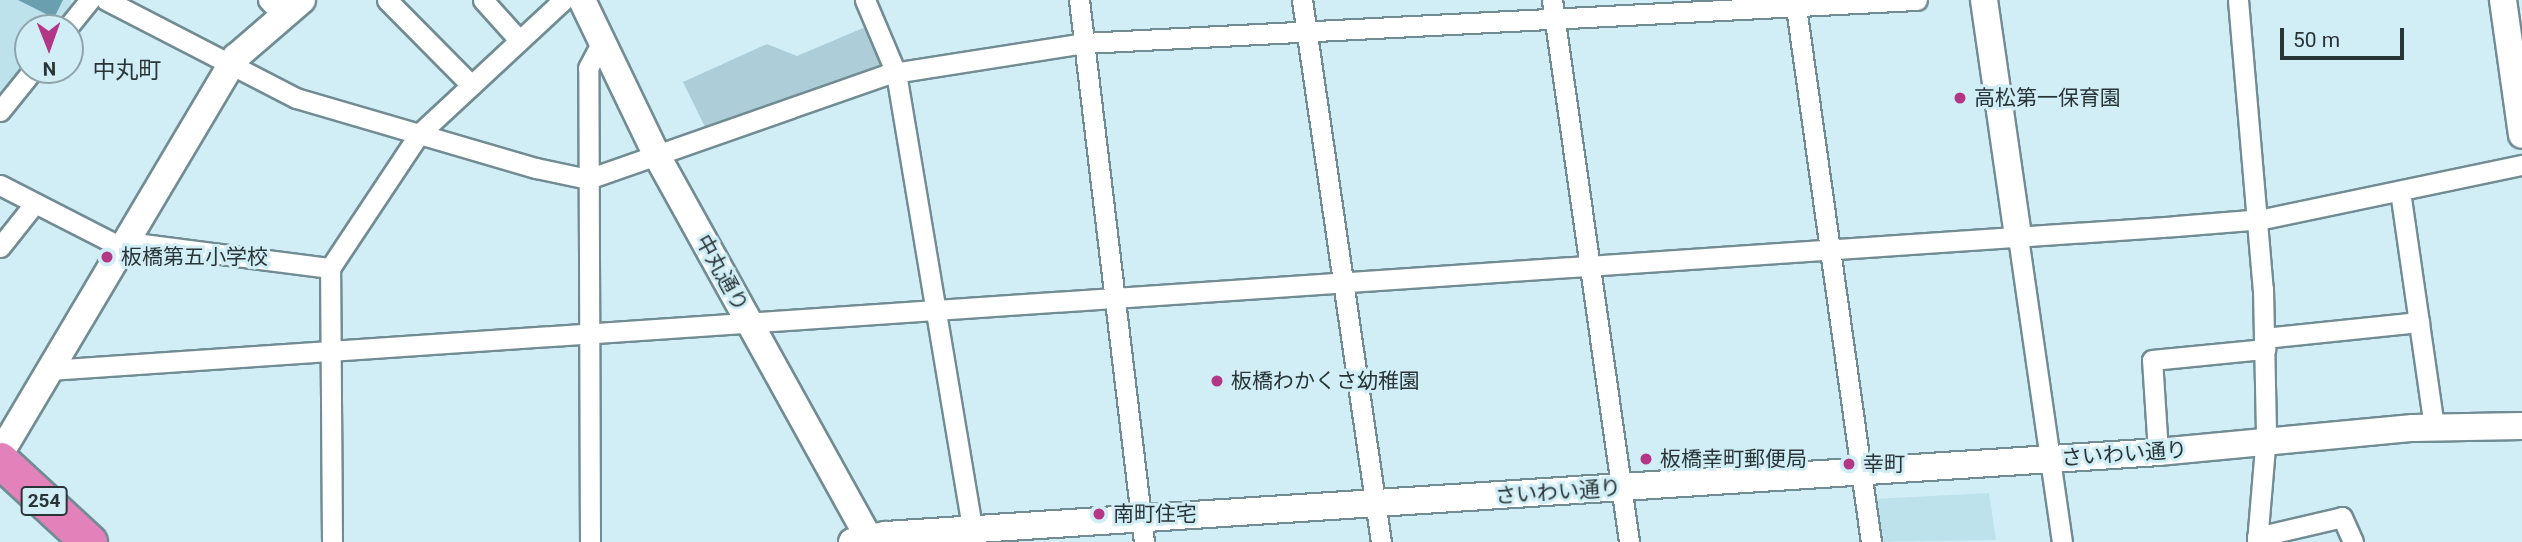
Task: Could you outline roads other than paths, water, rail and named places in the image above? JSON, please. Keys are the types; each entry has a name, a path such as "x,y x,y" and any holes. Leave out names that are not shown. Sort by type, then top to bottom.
{"highway":[{"name":"254","path":"0,460 89,542"},
{"name":"254","path":"0,489 56,542"}],"street":[{"path":"78,14 90,0"},
{"path":"106,0 296,98 536,168 588,179 896,73 1083,43 1306,31 1553,9 1917,0"},
{"path":"387,0 471,85"},
{"path":"483,0 519,40"},
{"path":"332,542 330,268 419,134 563,0"},
{"name":"中丸通り","path":"582,0 656,154 864,541"},
{"path":"865,0 896,73 973,531"},
{"path":"1079,0 1142,531"},
{"path":"1302,0 1381,542"},
{"path":"1983,0 2062,542"},
{"path":"2238,0 2258,219 2264,343 2265,443 2257,540 2342,517 2353,542"},
{"path":"2503,0 2522,135"},
{"path":"1796,3 1871,542"},
{"path":"0,454 232,63 285,5"},
{"path":"1553,9 1629,542"},
{"path":"590,542 588,68 601,42"},
{"path":"0,111 22,84"},
{"path":"49,370 1344,285 2258,219 2522,165"},
{"path":"0,185 125,245 330,268"},
{"path":"2400,191 2434,427"},
{"path":"0,247 35,203"},
{"path":"2158,452 2152,360 2419,322"},
{"name":"さいわい通り","path":"864,541 973,531 1142,531 1375,504 2158,452 2434,427 2522,426"}],"place":[{"name":"高松第一保育園","path":"1960,98"},
{"name":"板橋第五小学校","path":"107,257"},
{"name":"板橋わかくさ幼稚園","path":"1217,381"},
{"name":"板橋幸町郵便局","path":"1646,459"},
{"name":"幸町","path":"1849,464"},
{"name":"南町住宅","path":"1099,514"}],"district":[{"name":"中丸町","path":"127,71"}]}
